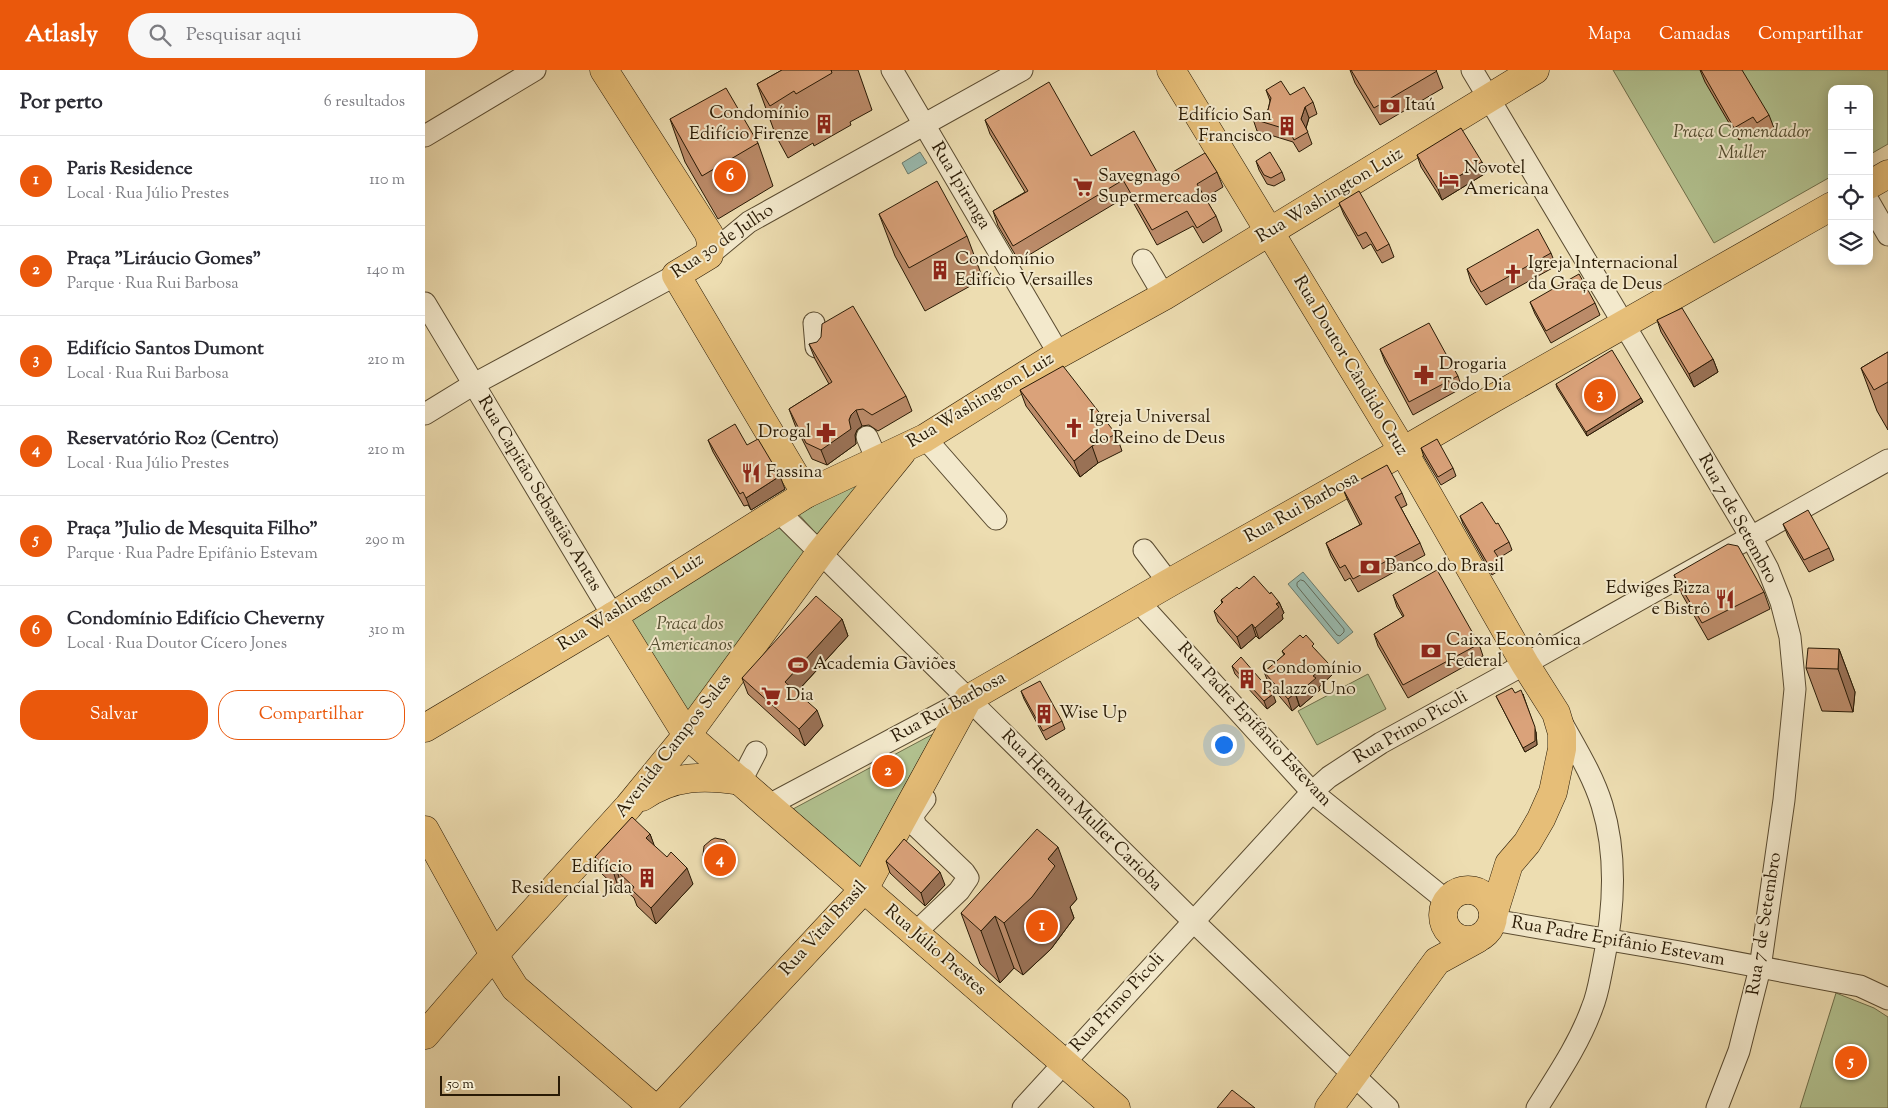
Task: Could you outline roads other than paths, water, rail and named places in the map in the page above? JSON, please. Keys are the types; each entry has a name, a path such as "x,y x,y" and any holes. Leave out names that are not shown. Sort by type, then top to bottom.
{"main road":[{"path":"604,70 709,234 711,244 709,254"},
{"name":"Rua Doutor Cândido Cruz","path":"1171,70 1403,451 1525,664 1556,713 1562,734 1563,748 1553,792 1541,819 1527,843 1509,864"},
{"name":"Rua Washington Luiz","path":"425,728 613,616 806,494 872,449 916,442 1059,354 1164,296 1269,233 1535,70"},
{"path":"1873,183 1888,174"},
{"name":"Rua Rui Barbosa","path":"968,699 1169,582 1828,208"},
{"name":"Rua 30 de Julho","path":"676,275 709,254"},
{"path":"676,275 806,494"},
{"name":"Avenida Campos Sales","path":"425,1035 494,955 629,807 687,735 819,553 916,442"},
{"name":"Rua Capitão Sebastião Antas","path":"613,616 687,735"},
{"name":"Rua Vital Brasil","path":"660,1108 864,889 968,699"},
{"name":"Rua Júlio Prestes","path":"687,735 1116,1108"},
{"path":"629,807 656,788 677,780 701,777 741,782"},
{"path":"425,830 494,955 515,988 654,1108"},
{"path":"1509,864 1488,924 1469,940 1454,936 1444,924 1449,900 1509,864"},
{"path":"1449,900 1474,889 1482,893 1488,898 1488,924"},
{"path":"1437,961 1449,900"},
{"path":"1329,1108 1437,961 1488,924"}],"street":[{"path":"425,136 535,70"},
{"name":"Rua Ipiranga","path":"892,70 1059,354"},
{"name":"Rua 30 de Julho","path":"709,254 749,222 1022,70"},
{"name":"Rua 7 de Setembro","path":"1473,70 1751,537 1781,602 1790,637 1795,689 1784,800 1760,968 1739,1051 1717,1108"},
{"path":"1873,209 1888,235"},
{"path":"1143,260 1164,296"},
{"name":"Rua 30 de Julho","path":"425,414 474,384 676,275"},
{"name":"Rua Capitão Sebastião Antas","path":"425,303 613,616"},
{"path":"814,323 815,346"},
{"path":"916,442 996,519"},
{"name":"Rua Primo Picoli","path":"1023,1108 1312,792 1329,777 1381,743 1888,460"},
{"name":"Rua Herman Muller Carioba","path":"778,511 1193,921 1388,1108"},
{"path":"1144,550 1169,582"},
{"name":"Rua Padre Epifânio Estevam","path":"1138,601 1312,792 1449,900"},
{"name":"Rua Rui Barbosa","path":"769,805 968,699"},
{"path":"1537,1108 1574,1048 1593,1008 1608,940 1613,893 1608,830 1602,805 1590,773 1556,713"},
{"path":"741,782 756,752"},
{"path":"915,933 959,891 968,878 916,826 913,818 915,812 934,787"},
{"name":"Rua Padre Epifânio Estevam","path":"1488,924 1608,940 1860,986 1888,999"}],"water":[{"path":"920,152 927,163 908,174 902,163"},
{"path":"1303,572 1353,632 1338,644 1288,584"}],"place":[{"name":"Itaú","path":"1390,106"},
{"name":"Condomínio Edifício Firenze","path":"824,124"},
{"name":"Edifício San Francisco","path":"1287,126"},
{"name":"Condomínio Edifício Cheverny","path":"730,176"},
{"name":"Novotel Americana","path":"1449,179"},
{"name":"Savegnago Supermercados","path":"1083,187"},
{"name":"Condomínio Edifício Versailles","path":"940,270"},
{"name":"Igreja Internacional da Graça de Deus","path":"1513,274"},
{"name":"Drogaria Todo Dia","path":"1424,375"},
{"name":"Edifício Santos Dumont","path":"1600,395"},
{"name":"Igreja Universal do Reino de Deus","path":"1074,428"},
{"name":"Drogal","path":"826,433"},
{"name":"Fassina","path":"751,473"},
{"name":"Banco do Brasil","path":"1370,567"},
{"name":"Edwiges Pizza e Bistrô","path":"1725,599"},
{"name":"Caixa Econômica Federal","path":"1431,651"},
{"name":"Academia Gaviões","path":"798,665"},
{"name":"Condomínio Palazzo Uno","path":"1247,679"},
{"name":"Dia","path":"771,696"},
{"name":"Wise Up","path":"1044,714"},
{"name":"Praça \"Liráucio Gomes\"","path":"888,771"},
{"name":"Reservatório R02 (Centro)","path":"720,860"},
{"name":"Edifício Residencial Jida","path":"647,878"},
{"name":"Paris Residence","path":"1042,926"},
{"name":"Praça \"Julio de Mesquita Filho\"","path":"1851,1062"}],"park label":[{"name":"Praça Comendador Muller","path":"1742,143"},
{"name":"Praça dos Americanos","path":"690,635"}]}
